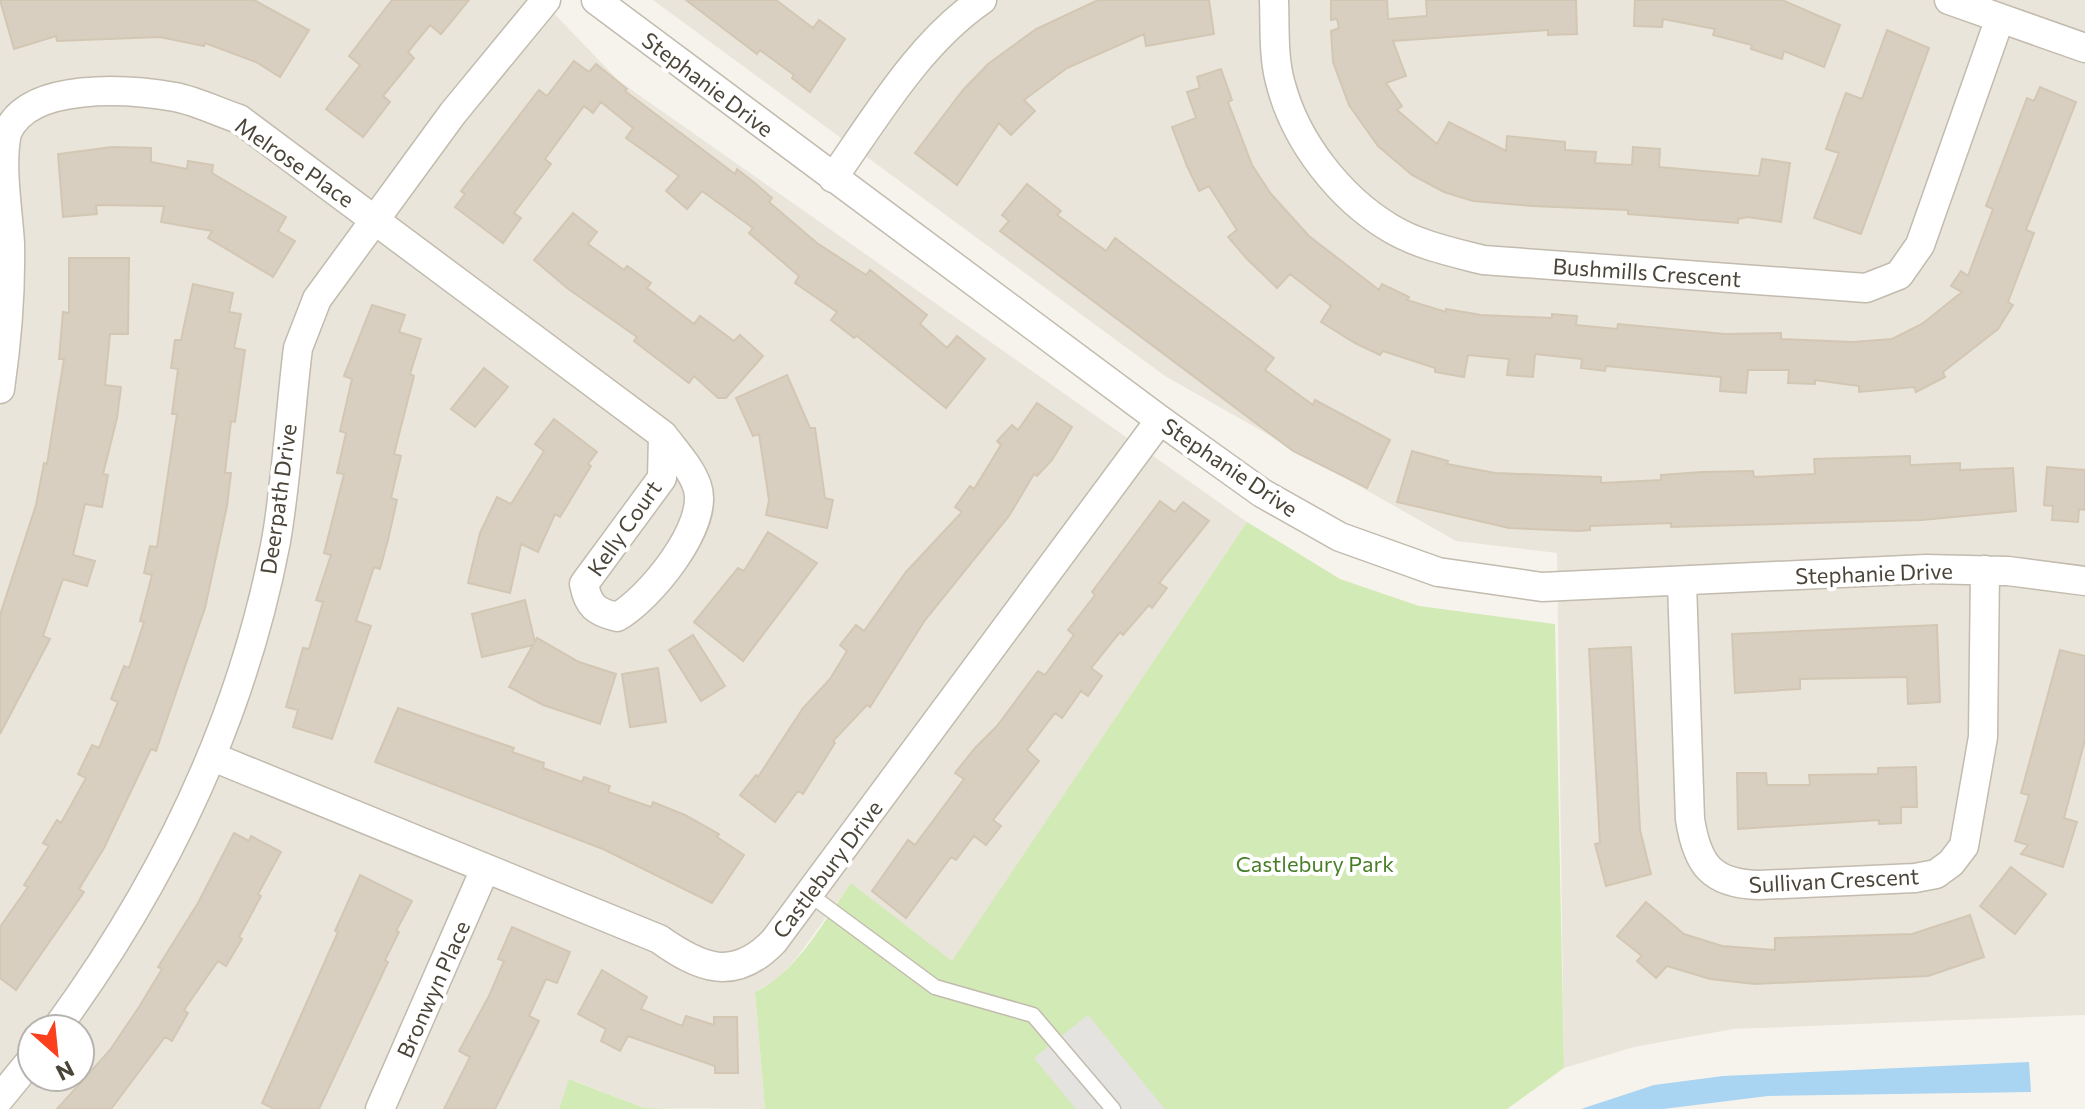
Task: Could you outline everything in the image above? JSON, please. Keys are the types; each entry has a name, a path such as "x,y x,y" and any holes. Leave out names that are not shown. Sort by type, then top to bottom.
{"street":[{"name":"Deerpath Drive","path":"68,1013 109,957 172,846 213,757 256,631 276,541 298,348 307,319 317,299 453,113 546,0"},
{"name":"Stephanie Drive","path":"596,0 1160,420 1262,493 1340,537 1438,572 1542,587 1682,583 1926,569 1985,570 2085,581"},
{"path":"833,178 899,84 966,11 982,0"},
{"name":"Bushmills Crescent","path":"1274,0 1280,84 1297,127 1329,176 1390,228 1437,249 1483,260 1866,288 1899,275 1920,245 2000,18"},
{"path":"1949,0 2085,48"},
{"name":"Melrose Place","path":"0,389 7,342 10,244 3,163 7,134 20,113 47,99 111,91 178,98 239,119 375,218"},
{"name":"Kelly Court","path":"375,218 663,435 698,488 698,513 691,534 636,607 617,617 598,613 587,600 584,584 662,478 663,435"},
{"name":"Castlebury Drive","path":"213,757 659,939 692,961 716,968 739,966 767,949 1160,420"},
{"name":"Sullivan Crescent","path":"1682,583 1690,819 1694,847 1705,866 1718,877 1738,885 1806,883 1915,878 1936,874 1951,863 1964,846 1983,737 1985,570"},
{"name":"Bronwyn Place","path":"380,1109 485,869"},
{"path":"0,1098 16,1078"}],"lane":[{"path":"809,894 935,987 1033,1015 1113,1109"}],"shaded area":[{"path":"0,0 541,0 619,81 1247,522 952,962 851,883 795,960 776,980 755,992 765,1109 644,1108 570,1079 559,1109 0,1109"},
{"path":"653,0 2085,0 2085,1015 1733,1029 1634,1047 1564,1068 1557,553 1456,541 1165,376"},
{"path":"1088,1015 1165,1109 1076,1109 1034,1058"}],"green space":[{"name":"Castlebury Park","path":"1247,522 1340,579 1419,606 1555,624 1564,1068 1507,1109 765,1109 755,992 784,972 797,958 851,883 952,961"},
{"path":"569,1079 644,1108 684,1109 559,1109"}],"water":[{"path":"2029,1062 2031,1092 1768,1096 1663,1109 1581,1109 1654,1085 1723,1076"}],"building":[{"path":"0,0 254,0 309,30 280,77 256,62 205,43 204,46 160,37 57,41 56,36 14,49"},
{"path":"392,0 469,0 441,34 430,25 408,52 414,58 383,96 390,102 363,137 326,109 360,65 349,56"},
{"path":"686,0 776,0 813,28 819,20 845,39 810,92 792,78 794,75 760,50 757,54"},
{"path":"1098,0 1209,0 1214,34 1146,46 1144,34 1067,68 1024,100 1035,111 1011,135 999,123 957,185 915,153 963,90 988,64 1036,29"},
{"path":"1331,0 1387,0 1388,19 1427,16 1426,0 1576,0 1577,34 1548,35 1548,30 1393,41 1406,76 1386,83 1402,106 1397,110 1437,144 1449,122 1506,151 1507,136 1565,142 1565,150 1596,152 1595,163 1632,165 1633,147 1660,149 1659,167 1759,176 1762,159 1790,163 1781,222 1748,217 1738,219 1738,223 1628,214 1628,210 1473,201 1444,192 1412,175 1378,146 1349,105 1333,62 1331,31 1339,28 1337,19 1331,20"},
{"path":"1635,0 1782,0 1840,25 1824,67 1784,51 1782,59 1751,49 1752,45 1713,35 1715,29 1663,19 1662,27 1634,26"},
{"path":"1887,30 1929,48 1861,234 1814,218 1839,153 1826,149 1846,93 1862,99"},
{"path":"574,61 589,72 596,64 627,89 625,91 735,174 737,169 756,184 772,198 769,202 817,243 866,275 870,270 927,315 920,324 947,348 957,336 985,359 946,408 857,336 854,338 831,320 837,312 795,283 799,276 749,233 753,228 702,191 687,209 666,191 679,176 626,138 633,128 601,102 593,113 584,106 545,159 551,164 514,213 521,218 503,243 455,207 465,194 461,191 539,90 547,96"},
{"path":"1221,69 1232,100 1228,102 1252,165 1271,194 1309,236 1379,290 1382,284 1409,297 1407,300 1446,312 1446,309 1481,315 1552,318 1552,314 1577,316 1576,325 1617,329 1618,324 1725,334 1781,333 1781,339 1853,342 1892,339 1922,324 1962,292 1951,286 1961,271 1968,276 1993,209 1986,206 2027,98 2034,101 2040,87 2076,102 2026,230 2034,233 2008,302 2013,305 1998,329 1943,372 1945,377 1916,392 1914,387 1859,392 1859,386 1815,380 1815,384 1788,383 1789,370 1748,370 1746,393 1720,391 1721,377 1606,366 1605,371 1581,368 1582,359 1535,354 1533,377 1507,375 1509,359 1468,355 1464,377 1435,372 1435,368 1383,351 1380,355 1355,343 1321,322 1331,306 1290,274 1277,288 1247,259 1228,237 1237,230 1209,186 1199,191 1172,127 1196,118 1187,92 1200,88 1197,77"},
{"path":"112,147 151,148 151,162 187,169 188,161 213,165 212,173 286,217 278,231 295,241 273,277 208,238 212,231 161,222 164,206 96,205 97,214 63,217 58,154"},
{"path":"1027,184 1061,211 1057,215 1106,251 1115,238 1274,358 1265,370 1313,405 1315,400 1390,440 1367,488 1293,451 1000,231 1009,221 1002,215"},
{"path":"573,213 597,232 588,244 624,270 627,266 651,283 647,288 694,324 700,316 734,341 740,335 763,356 726,398 718,398 694,376 689,383 634,341 637,337 567,288 534,260"},
{"path":"69,258 129,258 128,334 110,334 105,385 121,387 117,418 103,474 108,475 102,507 85,504 73,555 95,561 87,586 63,579 43,636 50,639 0,734 0,615 36,505 44,463 47,464 64,359 59,359 63,312 69,313"},
{"path":"193,284 233,293 229,312 241,314 234,348 245,350 235,422 231,421 225,473 231,473 227,506 205,608 156,751 151,749 104,848 79,889 84,892 16,990 0,978 0,927 28,887 24,885 49,846 43,843 57,820 61,823 86,778 78,774 92,745 99,748 118,702 111,699 124,666 129,668 144,622 140,621 152,575 144,573 150,546 157,547 177,414 172,414 178,369 171,368 175,340 181,340"},
{"path":"372,305 405,315 399,332 421,339 410,374 414,376 394,454 401,456 391,498 397,500 388,540 380,569 374,567 356,621 371,626 332,739 293,727 298,710 286,707 303,648 309,649 323,602 316,600 331,555 324,553 344,474 337,473 346,433 340,431 352,379 344,376"},
{"path":"484,368 508,387 475,427 451,409"},
{"path":"787,375 810,428 815,428 825,498 833,500 827,528 766,515 769,500 759,434 753,436 736,398"},
{"path":"1037,403 1072,427 1052,460 1037,476 1034,474 1009,516 925,620 870,707 867,705 833,741 835,743 803,794 798,791 775,822 740,795 756,775 758,777 803,708 830,679 847,651 840,645 856,625 864,631 906,572 962,512 955,507 970,486 974,489 1001,445 997,441 1012,425 1018,430"},
{"path":"554,419 597,452 588,464 591,466 560,517 555,514 538,552 521,544 510,593 468,583 480,533 497,497 511,504 544,451 535,444"},
{"path":"1412,451 1448,461 1447,464 1495,473 1601,477 1601,483 1661,480 1661,475 1702,472 1753,471 1754,477 1815,474 1814,459 1910,456 1910,465 1960,463 1960,470 2013,468 2016,511 1922,520 1671,527 1671,523 1590,526 1590,530 1579,531 1509,528 1397,502"},
{"path":"2047,467 2085,470 2085,510 2079,509 2078,522 2052,520 2053,506 2044,505"},
{"path":"1160,501 1175,512 1183,502 1209,521 1159,583 1167,588 1152,608 1149,605 1123,635 1120,632 1091,668 1102,676 1088,696 1081,691 1062,718 1055,713 1027,750 1039,761 993,820 1001,826 986,845 974,836 956,860 951,857 906,918 872,891 908,840 915,845 964,779 955,773 975,748 997,726 1038,671 1045,675 1074,635 1068,630 1095,595 1092,592"},
{"path":"768,532 817,563 743,661 694,622 738,568 744,571"},
{"path":"525,600 535,642 537,638 579,662 616,674 600,724 543,705 509,687 533,645 482,657 472,614"},
{"path":"1937,625 1940,702 1908,704 1907,677 1800,679 1800,689 1735,693 1732,634"},
{"path":"693,635 725,686 701,701 669,650"},
{"path":"1631,647 1640,830 1651,874 1606,886 1595,844 1600,843 1589,649"},
{"path":"2060,650 2085,656 2085,740 2064,818 2077,822 2063,867 2021,854 2028,845 2015,841 2029,795 2021,793"},
{"path":"658,668 666,722 630,727 622,674"},
{"path":"398,708 514,748 512,752 544,763 543,768 582,782 584,777 610,786 608,792 651,807 653,802 685,815 719,834 717,837 744,855 712,903 603,849 375,762"},
{"path":"1916,767 1917,807 1901,807 1901,823 1879,824 1879,820 1738,829 1737,773 1766,773 1767,785 1810,785 1809,775 1878,774 1878,768"},
{"path":"234,833 249,841 251,836 281,852 258,894 261,896 239,937 242,939 226,966 218,961 184,1010 188,1013 172,1041 165,1037 111,1109 57,1109 71,1093 96,1093 96,1066 139,1007 162,969 158,967 198,903"},
{"path":"2011,867 2046,894 2015,934 1980,906"},
{"path":"360,875 412,901 396,931 399,932 385,960 388,962 319,1109 274,1109 262,1103"},
{"path":"1646,902 1684,934 1722,946 1775,950 1775,938 1912,934 1970,915 1984,957 1928,976 1755,984 1710,979 1667,966 1656,978 1637,961 1642,956 1617,936"},
{"path":"512,927 570,952 557,983 546,979 529,1016 539,1021 495,1109 444,1109 470,1057 459,1051 504,961 498,959"},
{"path":"602,970 647,997 641,1009 682,1026 686,1016 714,1025 714,1017 737,1017 738,1073 715,1073 715,1066 628,1036 620,1051 601,1041 606,1029 578,1014"}]}
